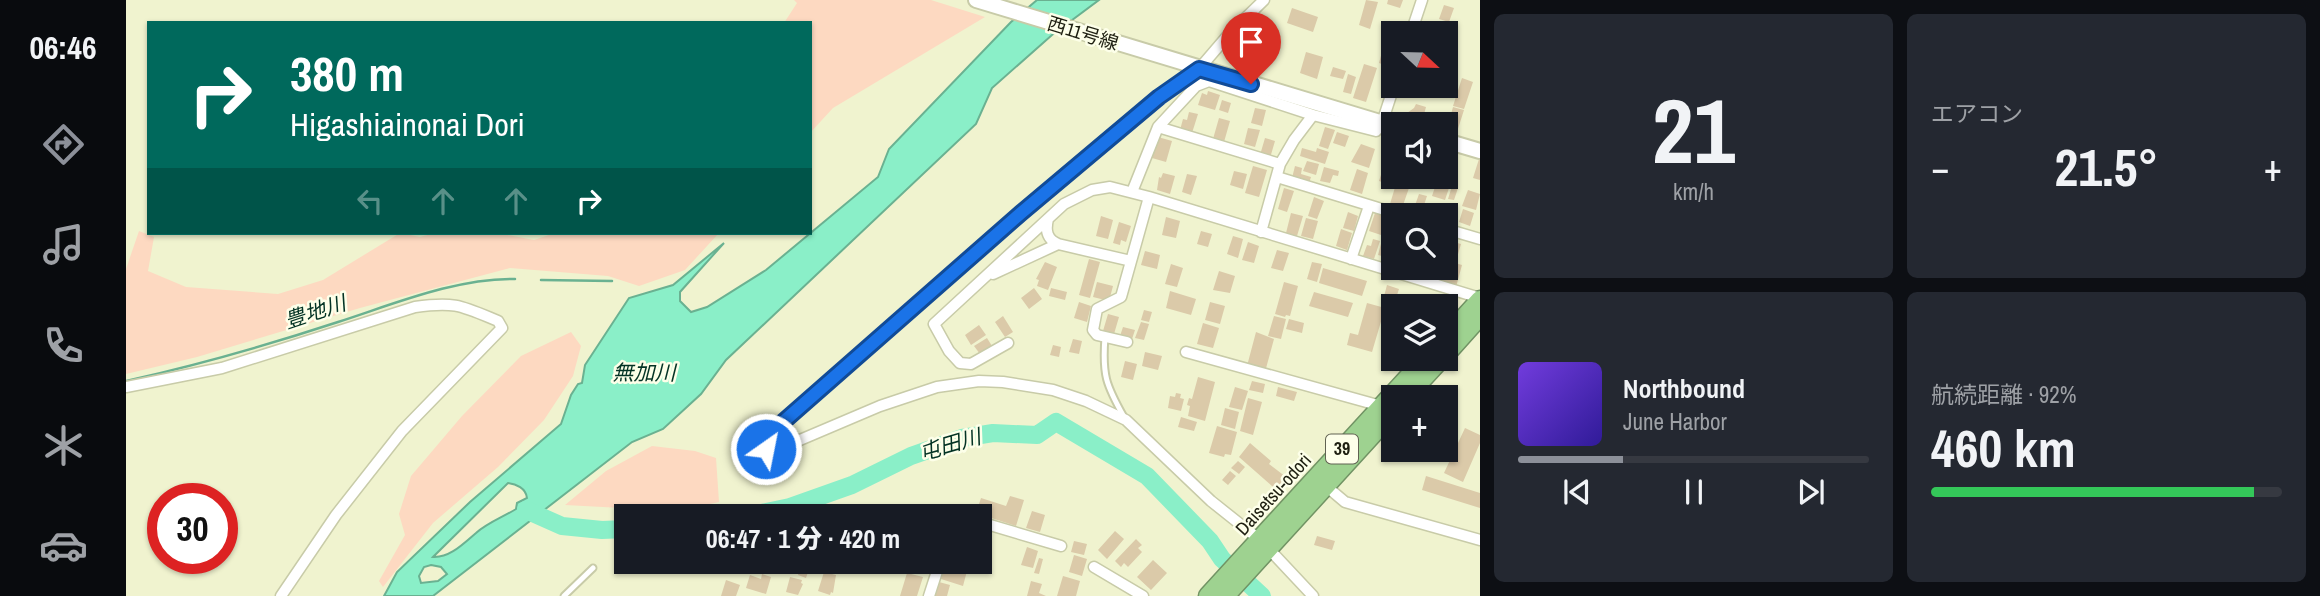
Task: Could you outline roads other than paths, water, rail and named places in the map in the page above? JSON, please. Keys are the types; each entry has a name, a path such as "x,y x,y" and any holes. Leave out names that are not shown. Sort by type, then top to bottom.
{"highway":[{"path":"1458,324 1480,299"},
{"path":"1458,341 1480,316"},
{"name":"Daisetsu-odori","path":"1405,385 1416,371"},
{"path":"1417,385 1430,371"},
{"name":"Daisetsu-odori","path":"1208,596 1226,589 1381,416"},
{"name":"Daisetsu-odori","path":"1261,548 1326,486 1381,417"}],"street":[{"name":"西11号線","path":"976,0 1381,122"},
{"path":"1264,0 1194,67 1021,213 767,436 764,444 766,449 775,451 892,402 937,387 1003,382 1053,390 1086,401 1126,420 1313,596"},
{"path":"1415,21 1422,0"},
{"path":"1132,192 1158,127 1196,86 1209,81 1367,130 1376,131 1381,128"},
{"path":"1261,232 1280,164 1313,115"},
{"path":"1158,127 1280,164"},
{"path":"1458,145 1480,152"},
{"path":"1277,177 1381,210"},
{"path":"1008,343 971,364 960,363 949,351 934,324 1064,204 1092,190 1110,187 1480,299"},
{"path":"1127,342 1097,335 1093,330 1097,309 1121,297 1149,197"},
{"path":"1351,259 1368,206"},
{"path":"1048,218 1047,235 1051,241 1131,261"},
{"path":"1458,233 1480,239"},
{"path":"984,278 1058,244"},
{"path":"126,387 222,368 415,306 458,304 498,321 502,328 393,441 336,515 281,596"},
{"path":"1186,352 1381,407"},
{"path":"1326,486 1345,502 1480,540"},
{"path":"992,526 1060,546"},
{"path":"1094,567 1143,596"},
{"path":"929,596 936,574"}],"lane":[{"path":"1105,337 1103,366 1108,389 1126,420"},
{"path":"564,596 593,568"}],"water":[{"name":"無加川","path":"1037,0 1099,0 1052,35 992,88 976,124 726,360 701,394 663,429 632,442 433,596 384,596 397,572 470,502 561,424 571,395 578,384 582,383 585,365 629,298 673,285 724,243 680,292 680,301 691,312 707,307 766,270 808,235 812,235 812,232 878,177 889,149 1011,22","holes":["508,483 523,489 527,498 517,503 516,509 485,526 456,549 433,557","424,567 441,567 447,574 438,581 421,583 419,576"]}],"waterway":[{"name":"豊地川","path":"126,381 259,347 448,287 515,279"},
{"name":"豊地川","path":"541,280 612,281"},
{"name":"屯田川","path":"798,504 852,485 911,456 962,438 993,433 1037,435 1056,422 1147,476 1210,541 1222,559 1262,596"},
{"name":"屯田川","path":"526,510 562,526 614,530"}]}
